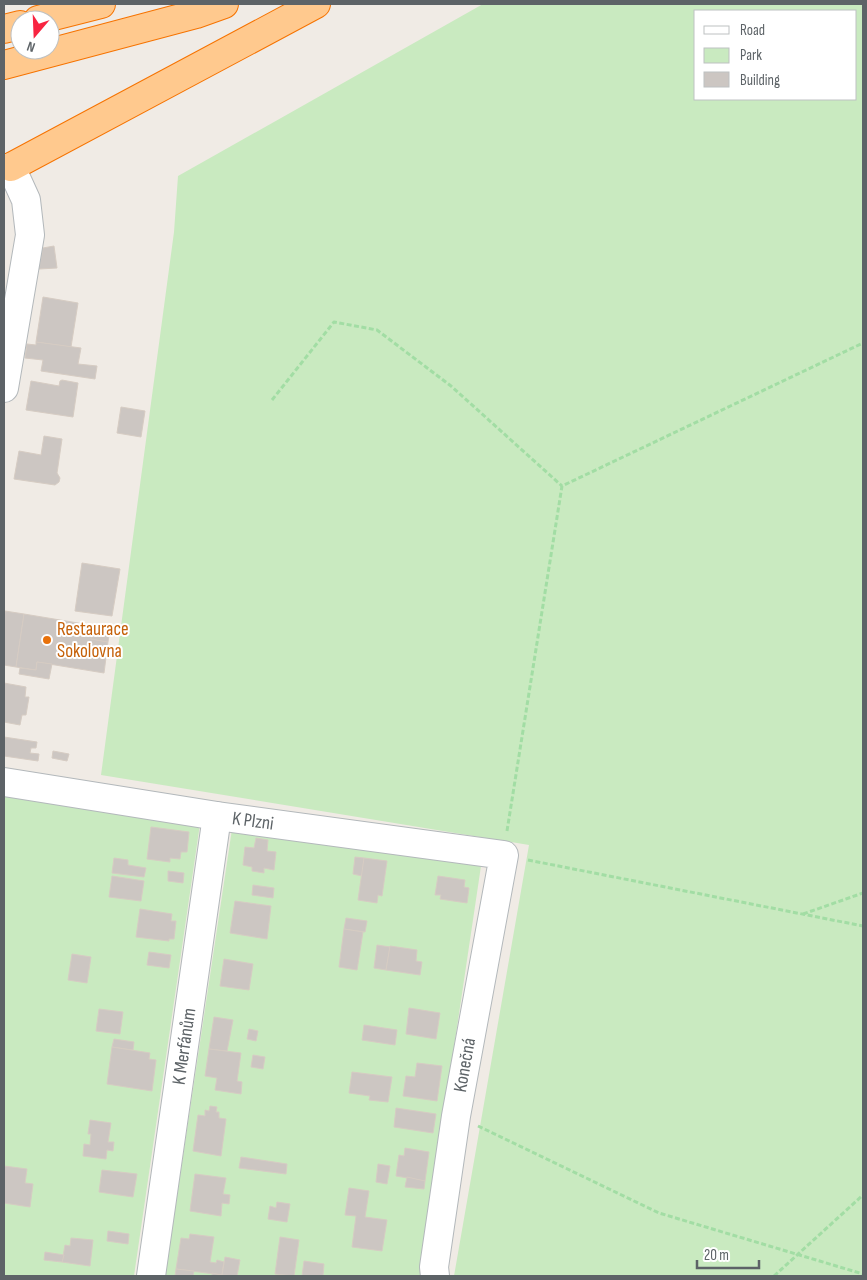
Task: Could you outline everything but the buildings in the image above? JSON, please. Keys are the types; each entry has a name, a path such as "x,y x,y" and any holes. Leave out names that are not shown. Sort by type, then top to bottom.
{"highway":[{"path":"60,14 102,4"},
{"path":"4,65 196,14 224,4"},
{"path":"8,169 316,4"}],"street":[{"path":"4,388 30,235 26,200 8,169"},
{"name":"K Plzni","path":"4,782 217,816 504,855"},
{"name":"K Merfánům","path":"150,1276 217,816"},
{"name":"Konečná","path":"435,1276 434,1267 456,1116 504,855"}],"path":[{"path":"272,400 334,322 377,330 451,386 562,486"},
{"path":"562,486 863,342"},
{"path":"562,486 504,855 863,926"},
{"path":"802,914 863,893"},
{"path":"456,1116 659,1213 863,1274"},
{"path":"774,1276 863,1195"}],"green space":[{"path":"483,4 863,4 863,1276 454,1276 529,845 101,775 174,232 178,176"},
{"path":"4,795 200,824 134,1276 4,1276"},
{"path":"232,829 481,866 420,1276 165,1276"}],"place":[{"name":"Restaurace Sokolovna","path":"47,640"}]}
